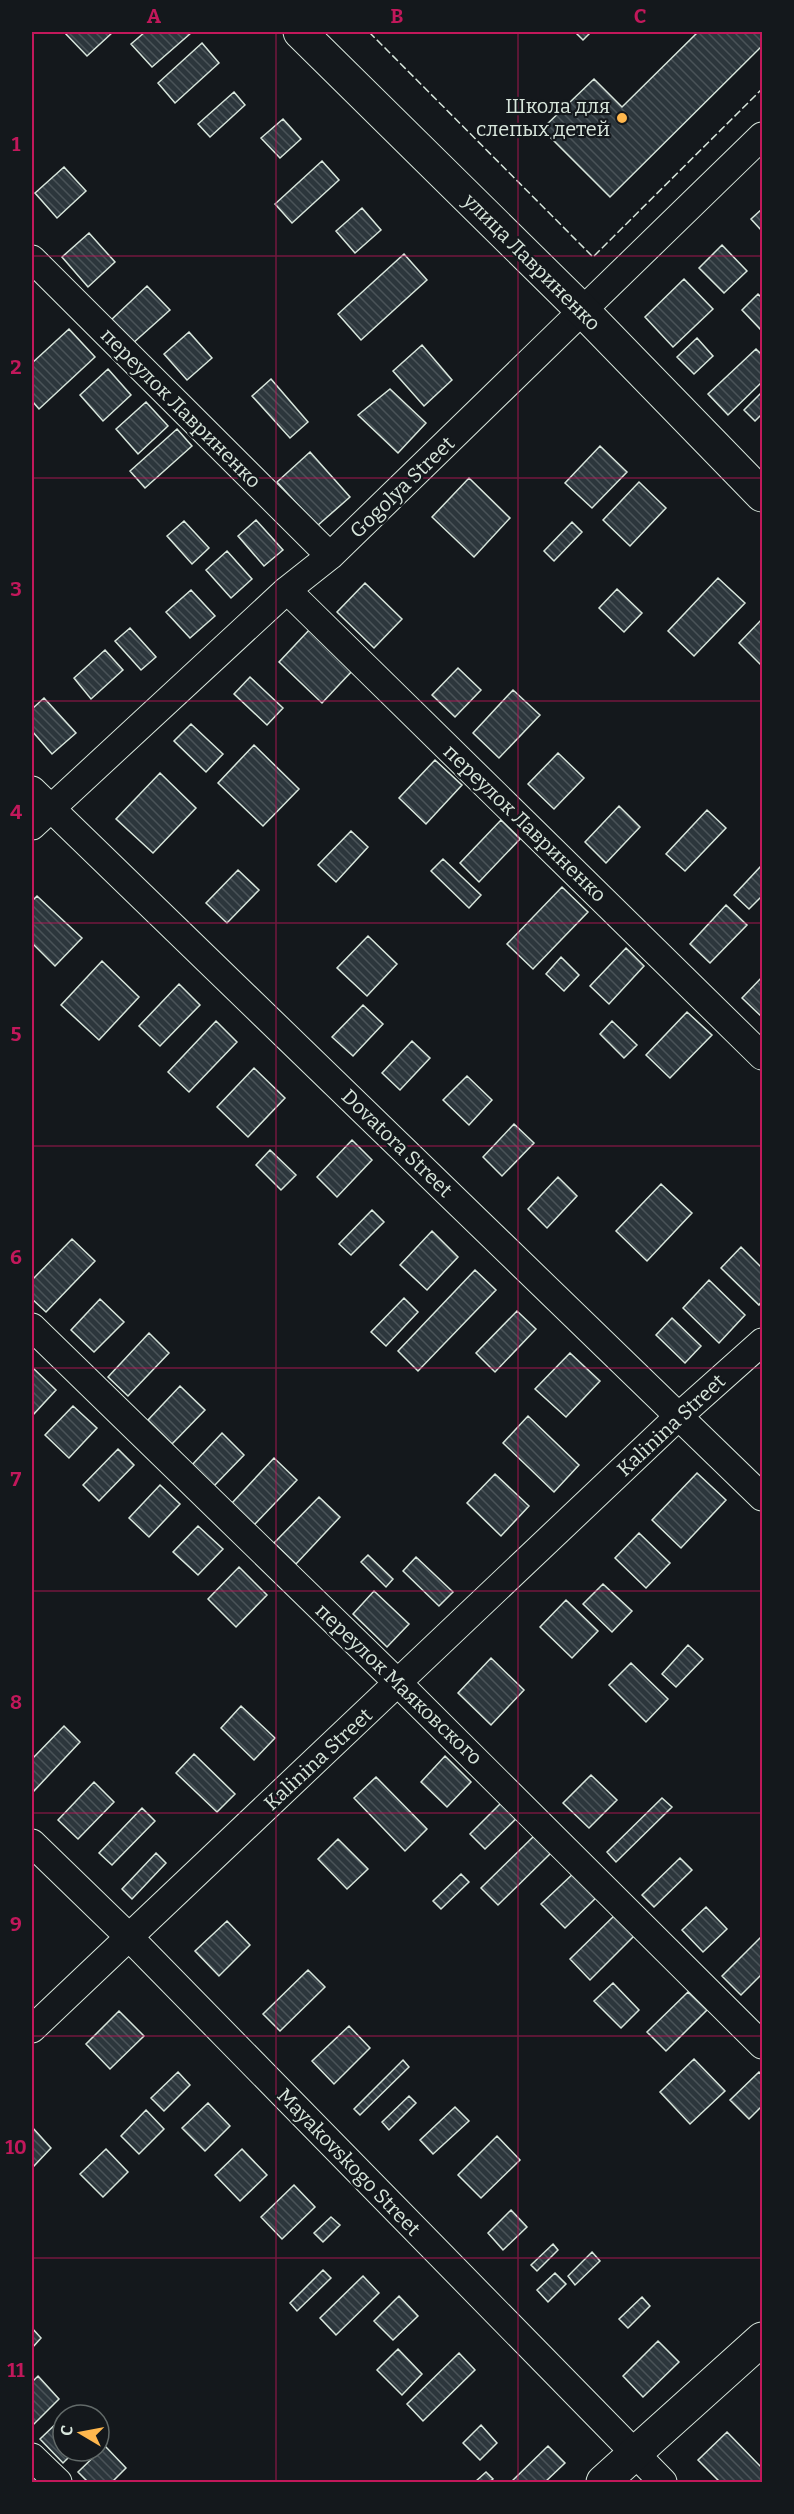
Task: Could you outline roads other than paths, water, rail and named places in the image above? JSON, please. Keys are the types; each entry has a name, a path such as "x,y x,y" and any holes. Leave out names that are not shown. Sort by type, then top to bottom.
{"main road":[{"name":"улица Лавриненко","path":"300,32 584,312 762,495"},
{"path":"603,2482 762,2339"}],"street":[{"name":"Gogolya Street","path":"32,826 287,590 330,556 584,312 762,136"},
{"name":"переулок Лавриненко","path":"32,259 330,556"},
{"name":"переулок Лавриненко","path":"287,590 762,1056"},
{"name":"Dovatora Street","path":"32,790 762,1497"},
{"name":"переулок Маяковского","path":"32,1327 398,1683 762,2045"},
{"name":"Kalinina Street","path":"32,2029 679,1416 762,1342"},
{"name":"Mayakovskogo Street","path":"32,1843 129,1937 663,2482"},
{"path":"32,2457 58,2482"}],"place":[{"name":"Школа для слепых детей","path":"622,118"}]}
